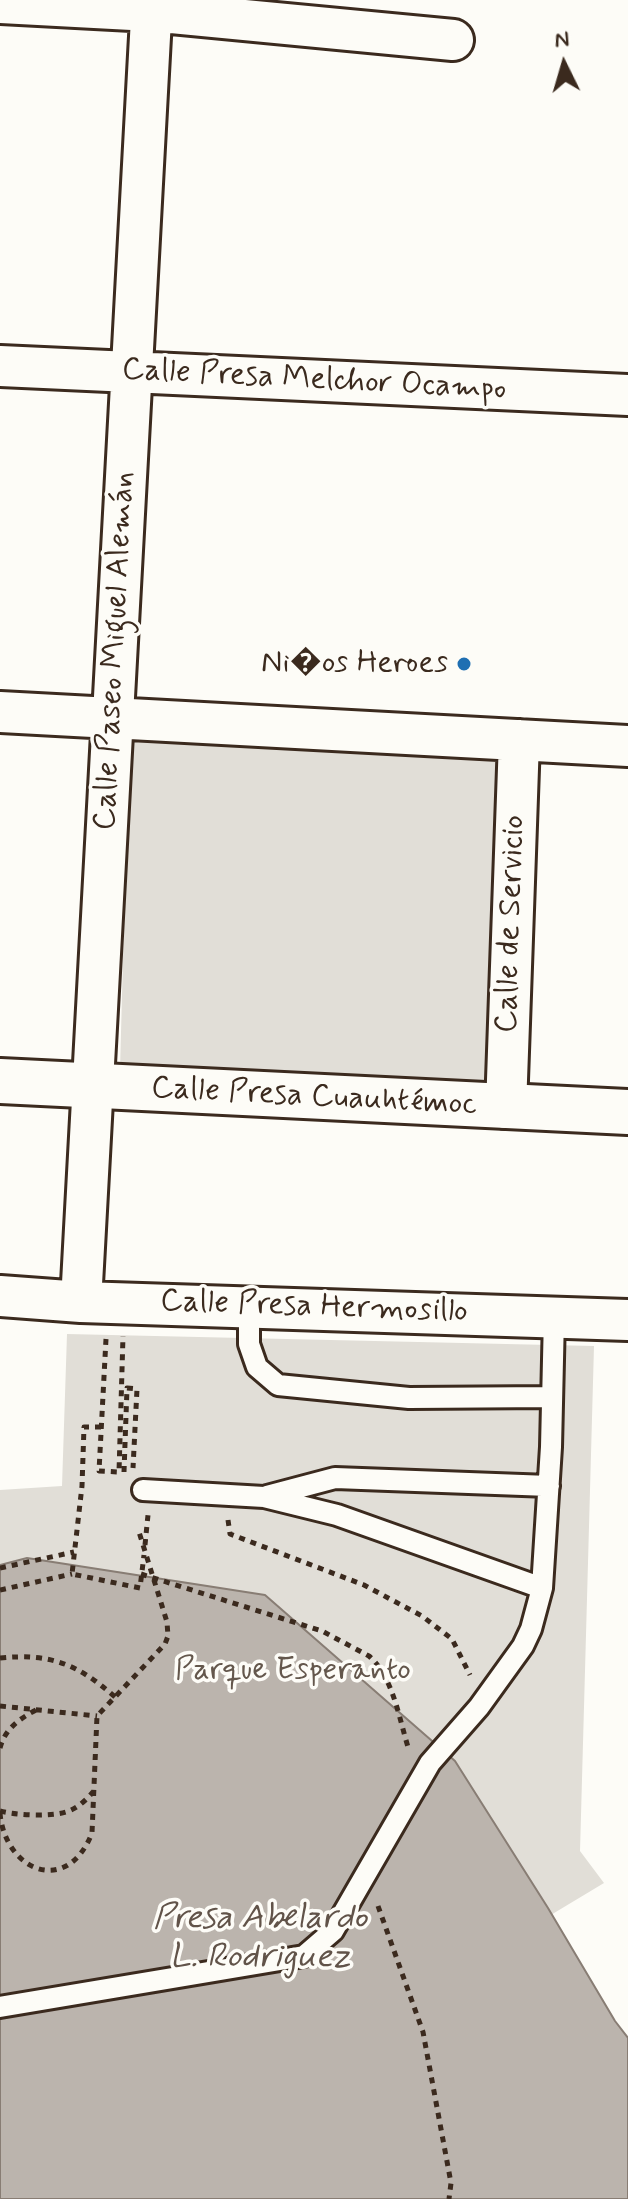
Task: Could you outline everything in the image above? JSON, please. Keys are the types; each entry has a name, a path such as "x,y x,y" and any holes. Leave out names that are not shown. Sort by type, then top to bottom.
{"street":[{"path":"0,3 151,6 453,40"},
{"name":"Calle Paseo Miguel Alemán","path":"104,1302 92,1086 151,6"},
{"name":"Calle Presa Melchor Ocampo","path":"0,366 628,395"},
{"path":"0,712 628,746"},
{"name":"Calle de Servicio","path":"506,1108 519,740"},
{"name":"Calle Presa Cuauhtémoc","path":"0,1081 628,1112"},
{"name":"Calle Presa Hermosillo","path":"0,1296 628,1320"}],"lane":[{"path":"249,1306 249,1344 257,1367 278,1385 409,1398 552,1397"},
{"path":"0,2007 304,1956 333,1931 430,1763 483,1703 523,1646 531,1629 542,1588 549,1486 554,1316"},
{"path":"264,1497 335,1478 549,1486"},
{"path":"147,1490 264,1497 337,1515 542,1588"}],"path":[{"path":"0,1590 72,1574 140,1588 147,1490 132,1490 137,1389 127,1388 124,1473 99,1471 104,1302"},
{"path":"104,1302 119,1472"},
{"path":"72,1574 82,1486 84,1427 101,1427"},
{"path":"230,1495 230,1534 364,1585 422,1616 452,1639 483,1703"},
{"path":"94,1791 68,1812 0,1812 4,1837 23,1861 50,1871 64,1868 86,1848 92,1833 94,1791 97,1716 155,1658 168,1636 167,1622 139,1532"},
{"path":"0,1568 74,1552"},
{"path":"141,1574 322,1631 369,1656 391,1692 419,1782"},
{"path":"0,1658 34,1655 69,1665 93,1678 115,1697"},
{"path":"0,1706 97,1716"},
{"path":"0,1748 3,1738 15,1723 38,1709"},
{"path":"366,1873 423,2032 451,2183 449,2199"}],"green space":[{"path":"129,732 506,751 494,1096 120,1070"},
{"name":"Parque Esperanto","path":"67,1334 594,1346 580,1851 604,1883 461,1969 0,2084 0,1490 62,1486"}],"water":[{"name":"Presa Abelardo L. Rodriguez","path":"27,1558 265,1595 455,1761 628,2038 628,2199 0,2199 0,1565"}],"place":[{"name":"Ni�os Heroes","path":"464,664"}]}
